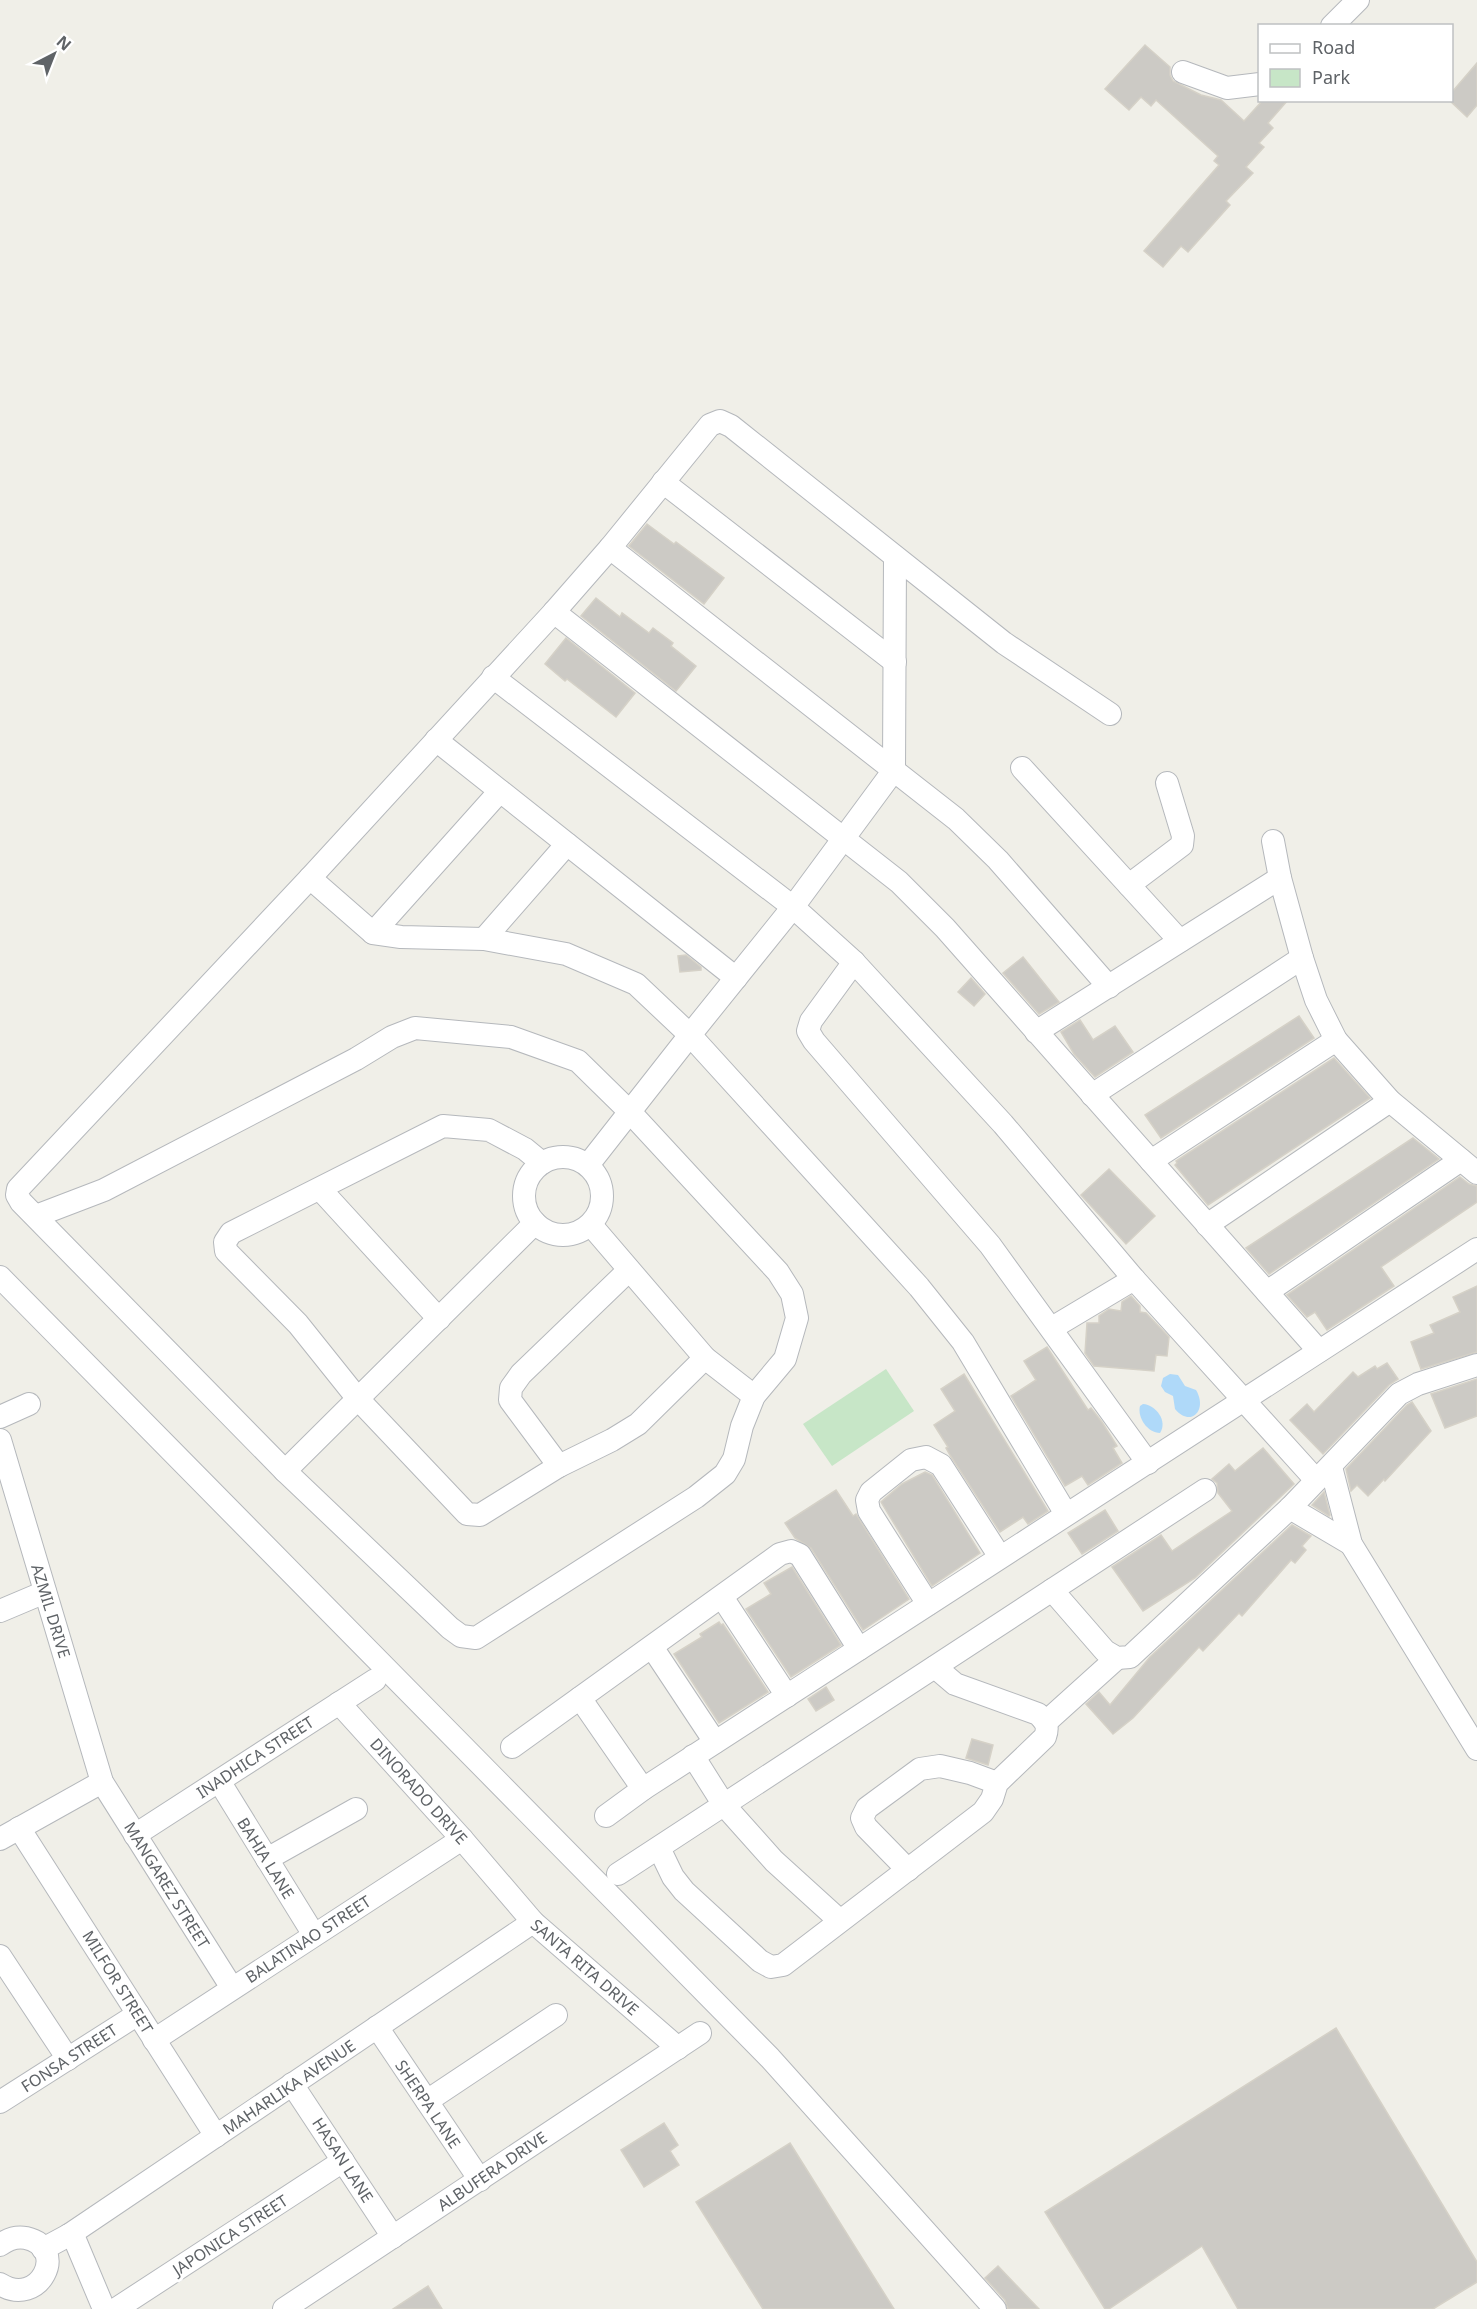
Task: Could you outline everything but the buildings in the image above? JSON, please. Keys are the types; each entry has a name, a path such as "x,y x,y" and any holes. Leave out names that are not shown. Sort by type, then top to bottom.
{"street":[{"path":"1334,24 1358,0"},
{"path":"1183,72 1227,88 1258,84"},
{"path":"36,1216 104,1190 356,1059 392,1037 415,1028 512,1036 578,1061 629,1112 777,1272 792,1294 797,1318 785,1359 754,1396 742,1426 734,1458 725,1474 696,1497 476,1638 461,1636 450,1628 285,1471 21,1202 17,1196 18,1189 310,878 554,612 610,548 710,425 720,421 731,426 1004,644 1110,714"},
{"path":"663,482 895,662"},
{"path":"610,548 956,819 998,860 1109,987"},
{"path":"588,1165 794,907 894,771 896,557"},
{"path":"554,612 899,882 945,928 1319,1351"},
{"path":"493,678 794,907 854,962 1003,1124 1134,1279 1244,1399 1324,1473 1351,1544 1477,1749"},
{"path":"436,740 736,978"},
{"path":"1022,768 1180,941"},
{"path":"1129,885 1182,845 1183,836 1167,783"},
{"path":"373,933 500,791"},
{"path":"1266,1292 1469,1166 1390,1101 1336,1040 1316,1000 1302,958 1280,878 1273,841"},
{"path":"484,939 567,844"},
{"path":"310,878 373,933 401,937 484,939 566,954 636,984 690,1035 919,1287 963,1342 1066,1514"},
{"path":"1036,1032 1280,878"},
{"path":"1092,1095 1302,958"},
{"path":"854,962 811,1021 808,1031 814,1041 990,1245 1148,1463"},
{"path":"1151,1161 1336,1040"},
{"path":"1207,1225 1390,1101"},
{"path":"542,1163 525,1149 489,1130 443,1126 231,1233 225,1242 226,1251 298,1323 358,1399 467,1514 480,1515 559,1466 612,1440 638,1424 705,1358"},
{"path":"565,1156 588,1165 601,1184 602,1206 591,1225 573,1235 552,1234 535,1223 525,1209 524,1191 529,1175 542,1163 565,1156"},
{"path":"320,1189 439,1319"},
{"path":"285,1471 535,1223"},
{"path":"591,1225 705,1358 754,1396"},
{"path":"606,1816 693,1756 1066,1514 1476,1252"},
{"path":"559,1466 510,1400 511,1388 520,1374 629,1270"},
{"path":"0,1276 770,2058 995,2309"},
{"path":"1052,1329 1134,1279"},
{"path":"1052,1590 1105,1652 1117,1658 1130,1657 1290,1508 1399,1394 1418,1384 1477,1365"},
{"path":"0,1417 29,1404"},
{"name":"AZMIL DRIVE","path":"0,1440 9,1507 45,1592 102,1782"},
{"path":"928,1604 869,1510 867,1500 871,1492 911,1460 927,1457 941,1465 1000,1557"},
{"path":"618,1874 1205,1490"},
{"path":"1290,1508 1351,1544"},
{"path":"512,1747 722,1598 780,1554 791,1551 800,1555 859,1649"},
{"path":"0,1611 45,1592"},
{"path":"722,1598 787,1696"},
{"path":"652,1647 716,1742"},
{"path":"1046,1722 1117,1658"},
{"path":"659,1848 673,1877 684,1891 760,1961 771,1967 783,1965 983,1812 992,1799 997,1783 1045,1737 1046,1722 1038,1714 955,1683 935,1667"},
{"name":"INADHICA STREET","path":"135,1835 375,1680"},
{"path":"580,1698 643,1789"},
{"name":"DINORADO DRIVE","path":"339,1703 498,1881"},
{"path":"693,1756 724,1805 774,1861 839,1920"},
{"path":"908,1870 866,1827 862,1818 867,1808 920,1769 940,1766 970,1773 997,1783"},
{"name":"BAHIA LANE","path":"219,1781 314,1935"},
{"path":"10,1834 102,1782"},
{"name":"MANGAREZ STREET","path":"102,1782 232,1988"},
{"path":"267,1859 356,1809"},
{"name":"MILFOR STREET","path":"10,1834 138,2013 216,2136"},
{"name":"BALATINAO STREET","path":"154,2040 462,1839"},
{"name":"SANTA RITA DRIVE","path":"498,1881 533,1922 678,2048"},
{"name":"MAHARLIKA AVENUE","path":"44,2250 533,1922"},
{"path":"0,1956 68,2059"},
{"name":"FONSA STREET","path":"0,2102 138,2013"},
{"path":"427,2102 556,2015"},
{"name":"SHERPA LANE","path":"377,2027 480,2180"},
{"name":"ALBUFERA DRIVE","path":"284,2309 700,2033"},
{"name":"HASAN LANE","path":"292,2084 393,2237"},
{"name":"JAPONICA STREET","path":"116,2309 343,2161"},
{"path":"69,2235 75,2240 104,2309"},
{"path":"0,2246 12,2238 30,2239 44,2250 48,2267 40,2284 24,2293 15,2293 0,2284"}],"green space":[{"path":"886,1369 914,1411 832,1466 803,1424"}],"water":[{"path":"1170,1374 1178,1375 1185,1386 1196,1390 1200,1404 1199,1410 1192,1417 1187,1417 1175,1409 1173,1396 1165,1392 1161,1386 1163,1378"},
{"path":"1143,1404 1156,1410 1162,1419 1160,1433 1148,1428 1142,1420 1140,1406"}]}
